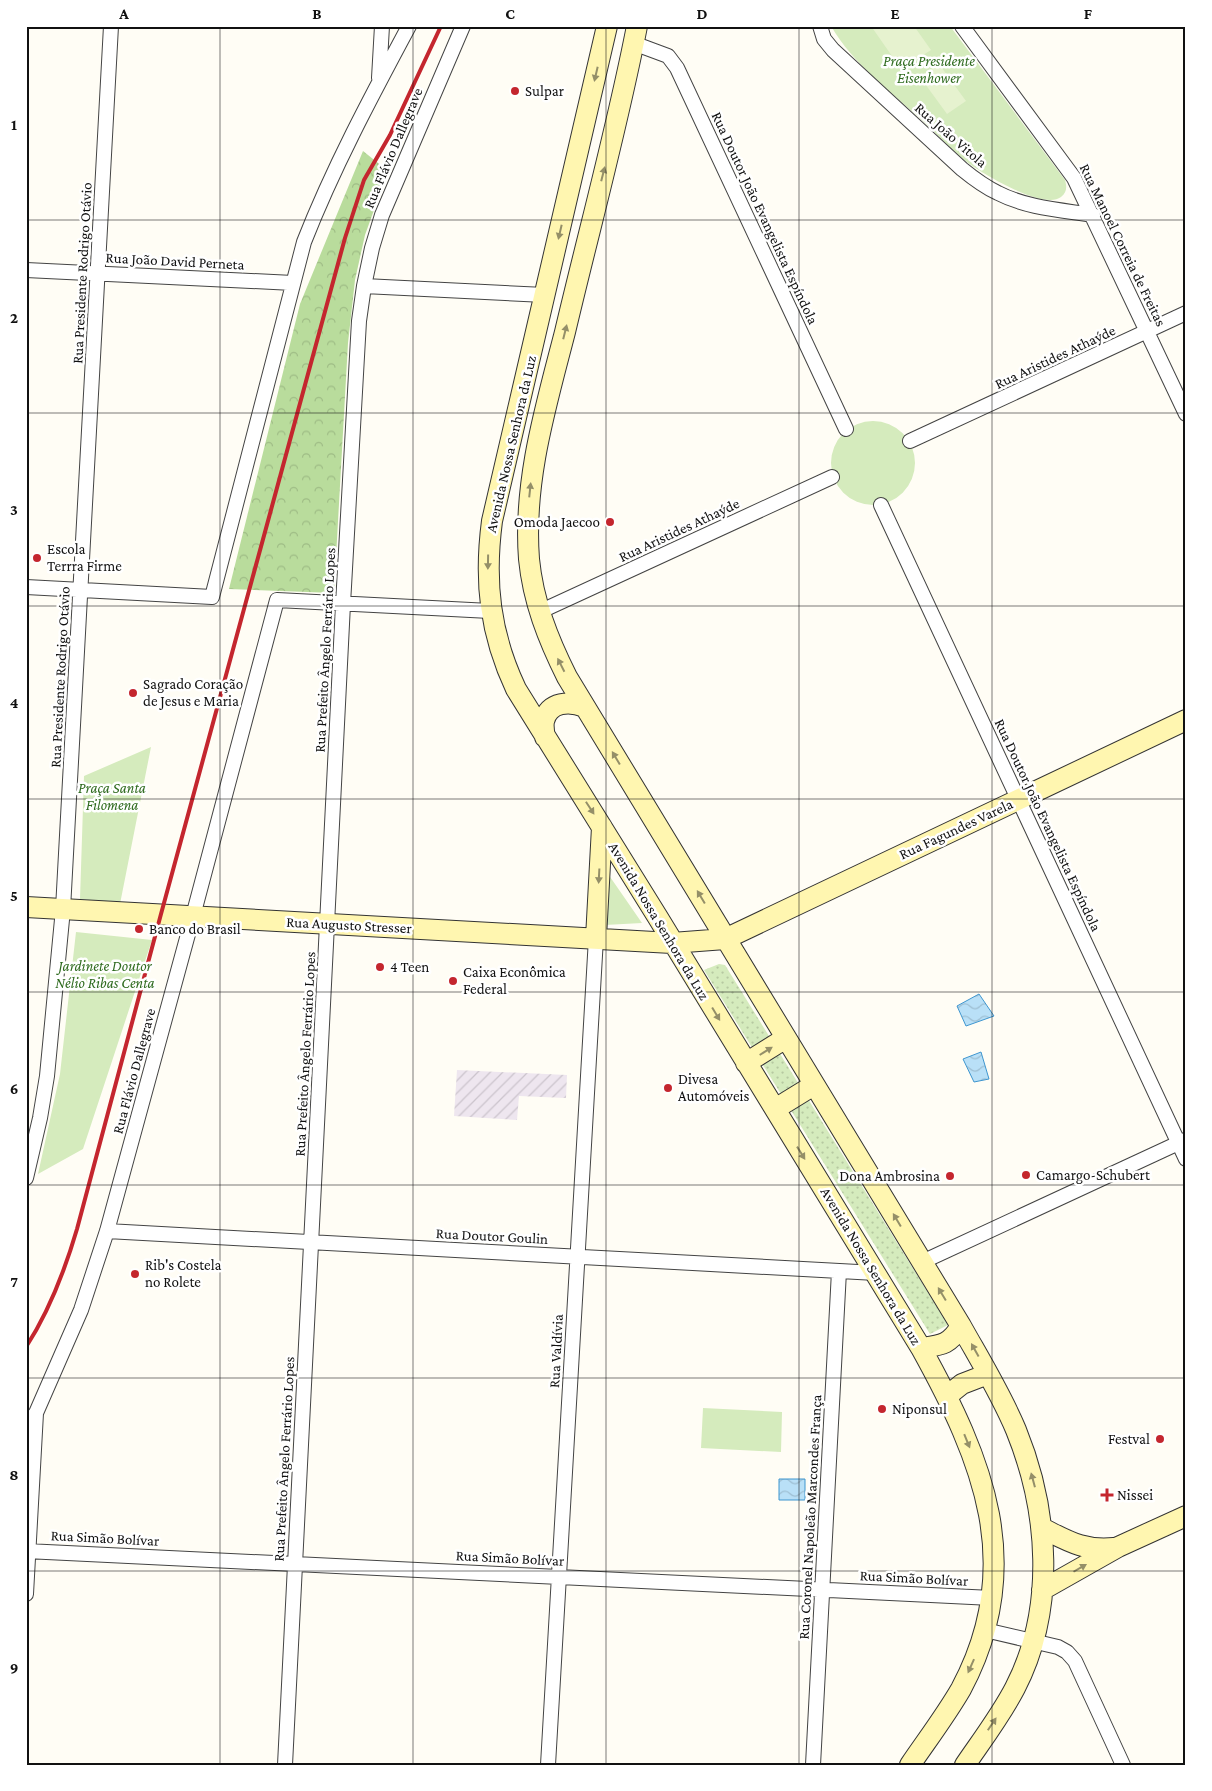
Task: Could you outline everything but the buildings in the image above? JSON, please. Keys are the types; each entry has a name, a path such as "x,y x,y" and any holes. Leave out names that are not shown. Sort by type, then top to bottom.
{"main road":[{"name":"Avenida Nossa Senhora da Luz","path":"607,26 492,521 488,564 490,611 497,641 506,668 516,689 921,1348 947,1396 976,1465 988,1507 994,1548 992,1598 985,1630 960,1690 910,1765"},
{"name":"Avenida Nossa Senhora da Luz","path":"635,35 613,134 544,417 532,476 528,530 530,559 540,612 553,650 585,707 961,1326 1005,1405 1026,1455 1042,1528 1042,1590 1033,1641 1015,1688 1004,1708 965,1765"},
{"path":"586,117 588,130 596,139 609,138 613,134"},
{"path":"544,737 544,722 547,714 553,708 562,704 574,703 585,707"},
{"name":"Rua Fagundes Varela","path":"725,939 1186,720"},
{"path":"596,938 602,828"},
{"name":"Rua Augusto Stresser","path":"26,907 672,943 725,939"},
{"path":"746,1063 786,1038"},
{"path":"775,1109 814,1085"},
{"path":"921,1348 953,1339 961,1326"},
{"path":"947,1396 962,1384 988,1374"},
{"path":"1042,1590 1118,1547 1186,1516"},
{"path":"1042,1528 1086,1548 1098,1550 1118,1547"}],"street":[{"name":"Rua Presidente Rodrigo Otávio","path":"26,1178 40,1118 47,1076 63,909 111,26"},
{"path":"379,82 382,26"},
{"path":"26,587 212,597 304,242 321,199 409,26"},
{"name":"Rua Flávio Dallegrave","path":"364,286 382,215 464,26"},
{"name":"Rua João Vitola","path":"820,26 824,39 833,50 962,169 978,181 997,193 1017,201 1050,209 1093,215"},
{"name":"Rua Manoel Correia de Freitas","path":"962,26 1069,169 1093,215 1186,414"},
{"name":"Rua Doutor João Evangelista Espíndola","path":"635,35 668,56 677,68 846,429"},
{"name":"Rua João David Perneta","path":"26,270 292,283"},
{"path":"364,286 545,295"},
{"name":"Rua Prefeito Ângelo Ferrário Lopes","path":"285,1765 343,604 358,347 364,286"},
{"name":"Rua Aristides Athaýde","path":"910,441 1186,313"},
{"name":"Rua Aristides Athaýde","path":"540,612 832,477"},
{"name":"Rua Doutor João Evangelista Espíndola","path":"881,505 1018,800 1182,1141 1186,1159"},
{"name":"Rua Flávio Dallegrave","path":"26,1425 36,1413 81,1310 107,1231 193,916 276,600 343,604"},
{"path":"343,604 490,611"},
{"name":"Rua Valdívia","path":"548,1765 596,938"},
{"path":"922,1262 1182,1141"},
{"name":"Rua Doutor Goulin","path":"107,1231 876,1273"},
{"name":"Rua Coronel Napoleão Marcondes França","path":"813,1765 839,1271"},
{"path":"26,1594 36,1413"},
{"name":"Rua Simão Bolívar","path":"27,1551 992,1598"},
{"path":"985,1630 1058,1647 1067,1652 1075,1661 1123,1765"}],"shaded area":[{"path":"457,1070 567,1075 566,1098 519,1096 517,1120 454,1116"}],"green space":[{"name":"Praça Presidente Eisenhower","path":"831,26 950,26 1065,180 1066,187 1064,193 1061,197 1053,200 1042,199 1016,190 971,165 861,65"},
{"path":"871,26 914,26 931,50 901,69"},
{"path":"939,64 966,101 947,114 920,77"},
{"path":"363,151 388,171 365,235 355,280 348,343 334,593 229,589 300,304"},
{"path":"865,421 881,421 897,428 908,439 915,455 912,479 903,493 897,498 881,505 865,505 849,498 838,487 831,471 831,455 838,439 849,428"},
{"name":"Praça Santa Filomena","path":"151,747 120,904 80,899 84,776"},
{"path":"606,871 642,923 605,925"},
{"name":"Jardinete Doutor Nélio Ribas Centa","path":"76,932 152,940 83,1149 38,1174 60,1074"},
{"path":"719,964 725,965 948,1325 930,1334 704,970"},
{"path":"703,1408 782,1412 781,1452 701,1448"}],"water":[{"path":"979,994 994,1016 966,1026 957,1006"},
{"path":"981,1052 989,1079 974,1082 963,1059"},
{"path":"779,1479 805,1479 805,1500 779,1500"}],"railway":[{"path":"26,1347 56,1290 77,1229 345,238 364,180 390,135 441,26"}],"place":[{"name":"Sulpar","path":"515,91"},
{"name":"Omoda Jaecoo","path":"610,522"},
{"name":"Escola Terrra Firme","path":"37,558"},
{"name":"Sagrado Coração de Jesus e Maria","path":"133,693"},
{"name":"Banco do Brasil","path":"139,929"},
{"name":"4 Teen","path":"380,967"},
{"name":"Caixa Econômica Federal","path":"453,981"},
{"name":"Divesa Automóveis","path":"668,1088"},
{"name":"Camargo-Schubert","path":"1026,1175"},
{"name":"Dona Ambrosina","path":"950,1176"},
{"name":"Rib's Costela no Rolete","path":"135,1274"},
{"name":"Niponsul","path":"882,1409"},
{"name":"Festval","path":"1160,1439"},
{"name":"Nissei","path":"1107,1495"}]}
